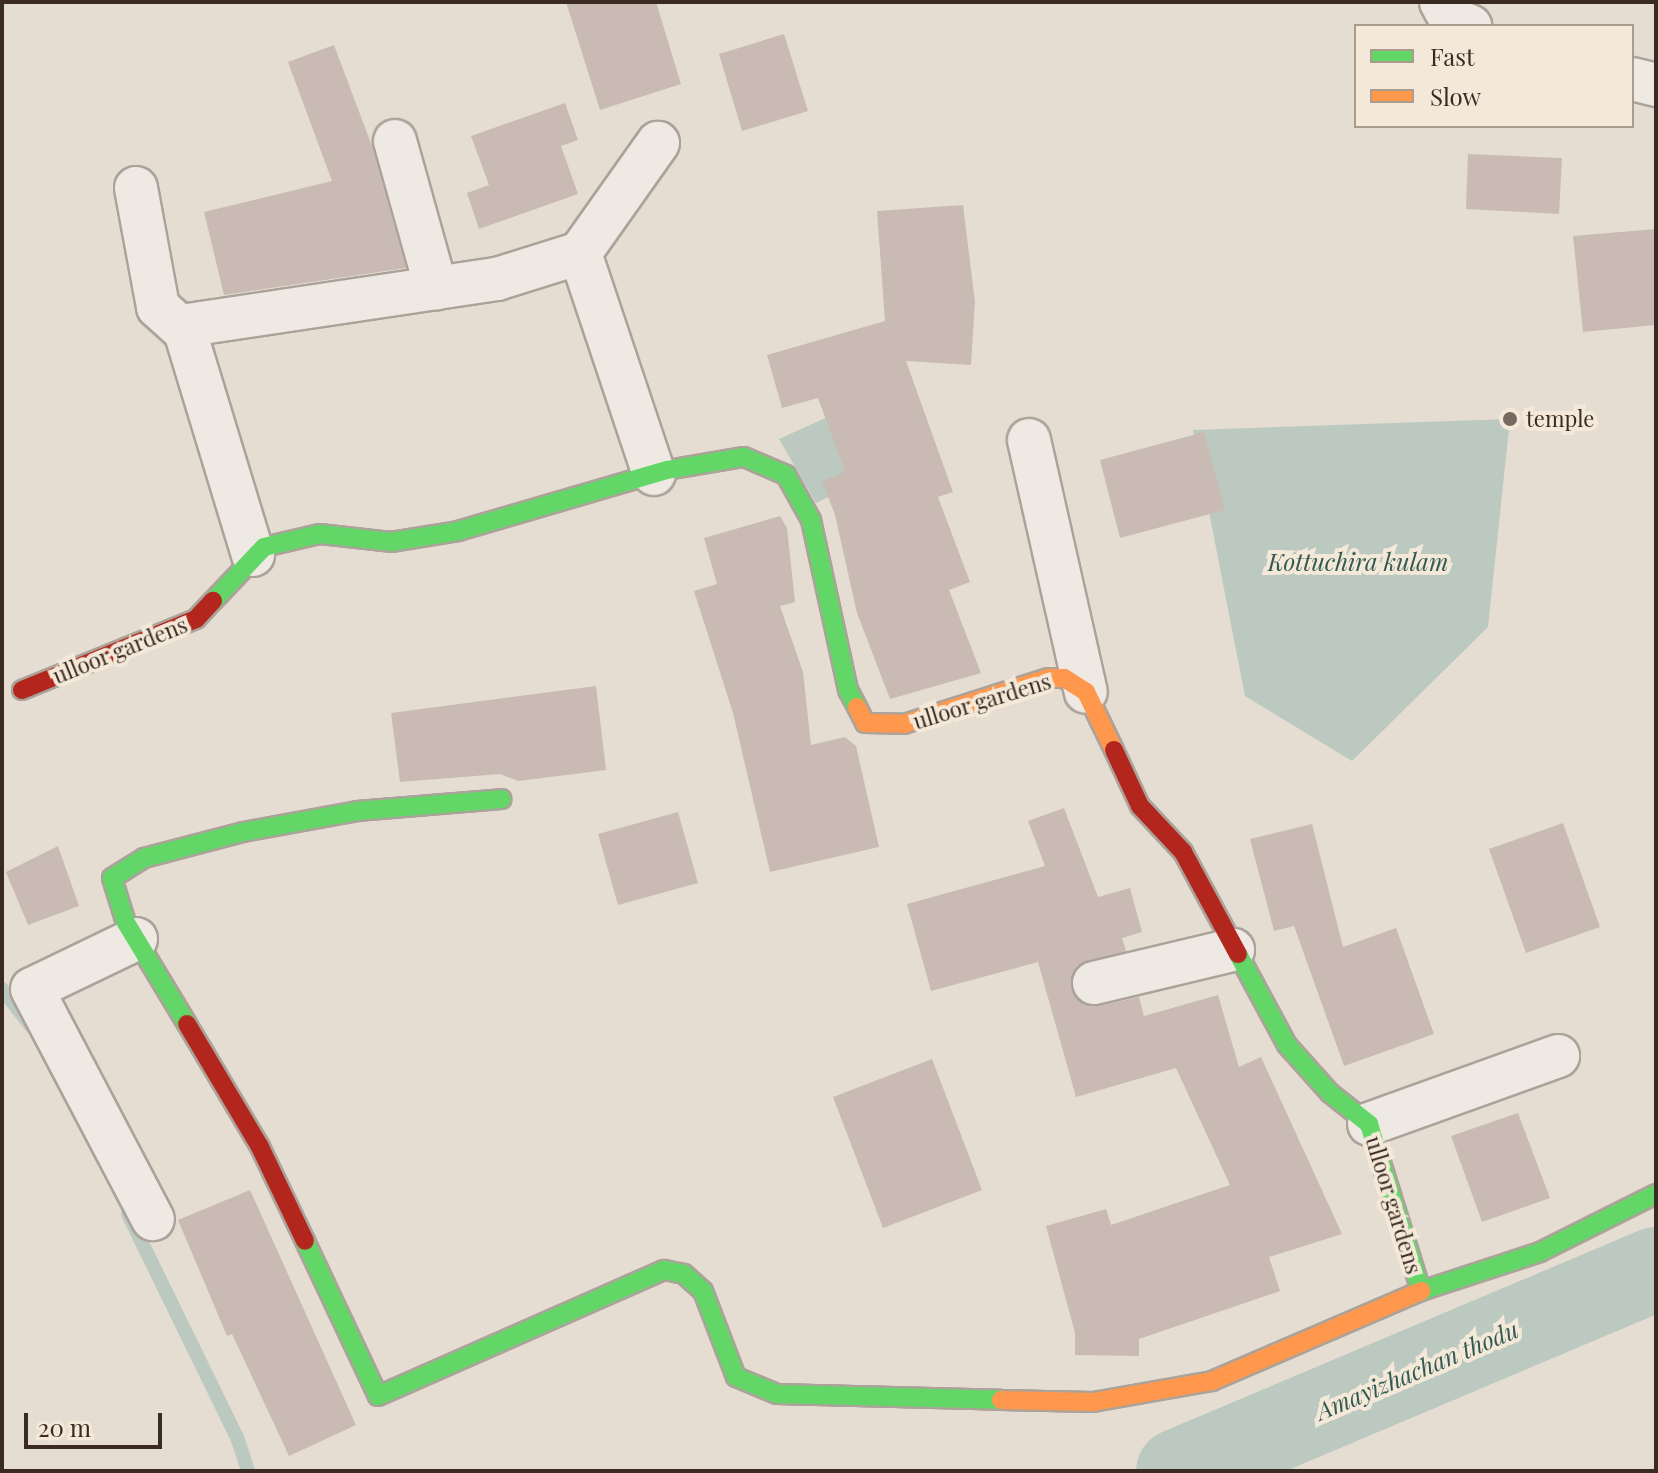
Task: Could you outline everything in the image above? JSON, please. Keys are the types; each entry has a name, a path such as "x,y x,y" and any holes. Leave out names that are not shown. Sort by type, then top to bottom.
{"street":[{"path":"1441,2 1450,18 1465,24"},
{"path":"1634,80 1656,85"},
{"path":"395,141 436,288"},
{"path":"182,326 507,277 580,253 658,143"},
{"path":"136,188 158,307 182,326 253,555"},
{"path":"580,253 654,474"},
{"path":"1029,440 1086,692"},
{"name":"ulloor gardens","path":"22,690 196,619 253,555 320,534 391,542 458,531 654,474 744,457 786,475 811,520 848,690 865,723 904,724 1048,678 1064,678 1086,692 1140,806 1183,852 1233,950 1287,1045 1330,1093 1369,1124 1421,1291 1540,1252 1656,1194"},
{"path":"502,799 357,811 144,858 118,871 111,885 136,939 260,1147 378,1396 664,1270 684,1274 703,1291 736,1377 777,1394 1093,1402 1212,1381 1421,1291"},
{"path":"136,939 32,989 153,1219"},
{"path":"1094,983 1233,950"},
{"path":"1369,1124 1558,1056"}],"water":[{"path":"876,395 904,461 816,503 779,439"},
{"name":"Kottuchira kulam","path":"1510,419 1488,627 1352,761 1245,696 1193,430"}],"building":[{"path":"566,2 656,2 681,84 600,110"},
{"path":"784,34 808,111 742,131 719,54"},
{"path":"334,45 372,146 406,268 224,295 204,212 332,181 288,62"},
{"path":"565,103 578,140 561,146 578,194 479,229 467,193 489,185 471,136"},
{"path":"1468,154 1562,158 1559,214 1466,209"},
{"path":"963,205 975,302 971,365 906,361 953,492 938,497 970,582 949,590 981,673 890,699 857,613 835,515 822,481 845,472 818,398 782,408 767,355 885,321 877,211"},
{"path":"1656,229 1656,325 1583,332 1573,236"},
{"path":"1204,432 1225,510 1120,538 1100,460"},
{"path":"780,516 787,528 795,602 780,606 803,672 811,745 845,737 856,746 879,847 770,872 733,713 694,591 717,584 704,538"},
{"path":"596,686 606,770 518,781 500,774 400,782 391,713"},
{"path":"1064,808 1098,897 1130,888 1142,932 1122,938 1126,951 1077,966 1071,988 1076,999 1099,1006 1139,997 1144,1016 1218,995 1239,1067 1261,1057 1342,1234 1269,1257 1280,1291 1139,1339 1139,1356 1075,1355 1075,1333 1046,1226 1106,1209 1111,1225 1230,1185 1176,1068 1076,1097 1038,962 931,991 907,904 1045,866 1028,821"},
{"path":"678,812 698,883 618,905 598,834"},
{"path":"1563,823 1600,927 1526,953 1489,849"},
{"path":"1312,824 1343,947 1396,928 1434,1034 1344,1066 1294,926 1274,931 1250,839"},
{"path":"58,846 79,906 28,925 6,872"},
{"path":"932,1059 982,1190 883,1228 833,1097"},
{"path":"1518,1113 1550,1198 1482,1222 1451,1136"},
{"path":"250,1190 356,1425 289,1456 232,1334 227,1336 178,1220"}],"waterway":[{"path":"2,989 31,1026"},
{"path":"128,1214 237,1437 248,1471"},
{"name":"Amayizhachan thodu","path":"1178,1471 1656,1269"}],"traffic: fast":[{"path":"213,601 264,547 320,534 391,542 458,531 667,470 744,457 786,475 811,520 848,690 857,707"},
{"path":"187,1024 126,923 112,878 144,858 243,832 357,811 502,799"},
{"path":"1238,954 1287,1045 1330,1093 1369,1124 1421,1291 1540,1252 1656,1194"},
{"path":"305,1241 378,1396 664,1270 684,1274 703,1291 736,1377 777,1394 1001,1400"}],"traffic: slow":[{"path":"857,707 865,723 904,724 1048,678 1064,678 1086,692 1114,750"},
{"path":"1001,1400 1093,1402 1212,1381 1421,1291"}],"traffic: jam":[{"path":"22,690 196,619 213,601"},
{"path":"1114,750 1140,806 1183,852 1238,954"},
{"path":"187,1024 260,1147 305,1241"}],"place":[{"name":"temple","path":"1510,419"}]}
